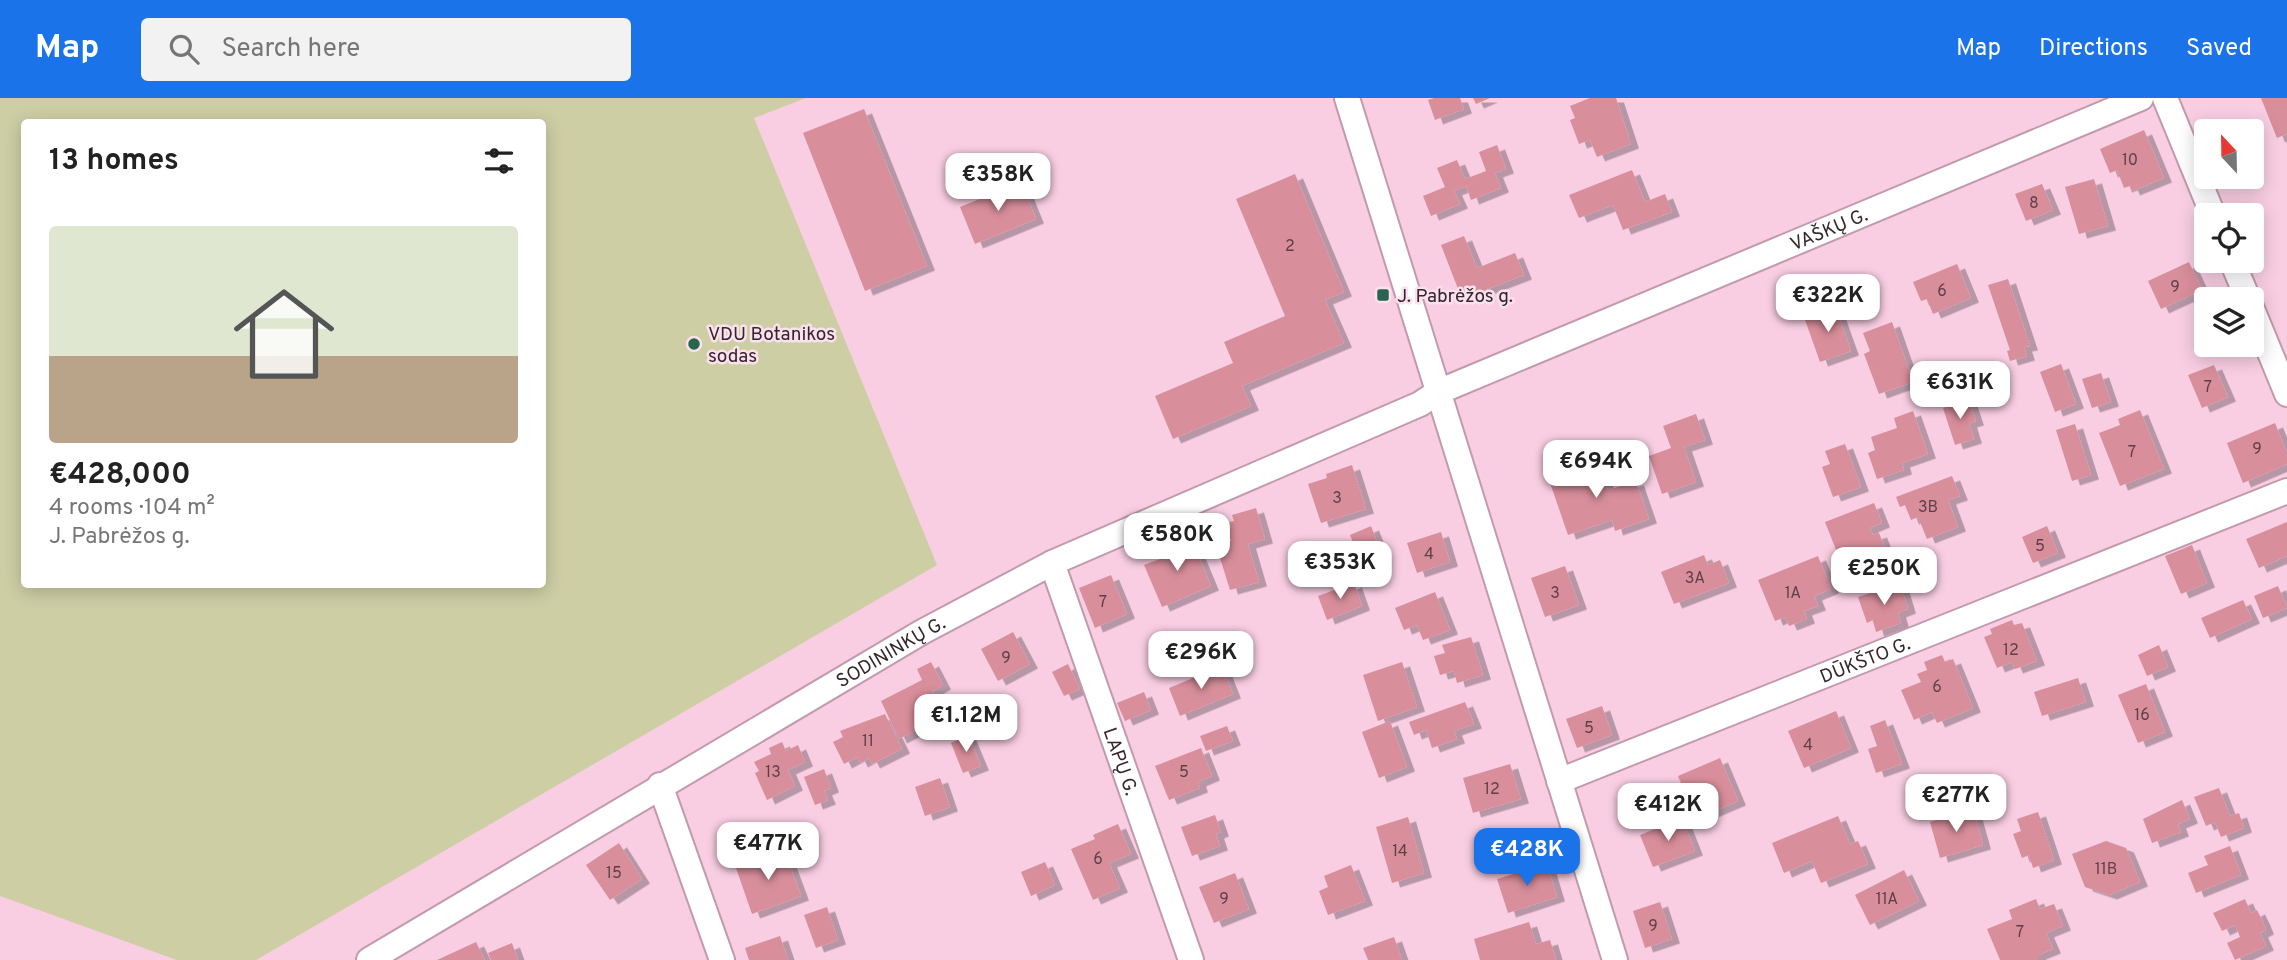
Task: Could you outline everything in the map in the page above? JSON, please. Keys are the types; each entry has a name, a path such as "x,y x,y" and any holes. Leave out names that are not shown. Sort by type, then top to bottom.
{"street":[{"path":"1347,98 1615,960"},
{"name":"VAŠKŲ G.","path":"1438,393 2141,98"},
{"path":"2165,98 2208,203"},
{"path":"2264,335 2284,378"},
{"name":"SODININKŲ G.","path":"369,960 922,632 1052,563 1420,404 1438,393"},
{"name":"DŪKŠTO G.","path":"1559,781 2194,525 2287,491"},
{"name":"LAPŲ G.","path":"1052,563 1191,960"},
{"path":"660,785 722,960"}],"green space":[{"name":"VDU Botanikos sodas","path":"0,98 806,98 754,118 937,565 256,960 177,960 0,896"}],"building":[{"path":"1460,98 1464,109 1435,120 1428,100"},
{"path":"1473,98 1490,98 1476,104"},
{"path":"1590,98 1616,98 1631,144 1597,157 1590,140 1579,144 1570,120 1575,118 1570,106"},
{"path":"2261,98 2287,98 2287,134 2277,138"},
{"path":"864,109 927,266 865,291 803,133"},
{"path":"2144,130 2164,178 2132,191 2130,186 2124,188 2117,170 2110,173 2100,149"},
{"path":"1497,145 1506,169 1495,173 1501,188 1471,200 1466,186 1454,191 1460,204 1431,216 1423,196 1445,187 1437,168 1457,160 1465,179 1486,171 1479,152"},
{"path":"1632,170 1645,202 1665,194 1672,212 1623,230 1613,205 1579,218 1569,195"},
{"path":"1295,174 1344,292 1325,300 1344,343 1242,386 1251,406 1173,439 1155,396 1233,363 1224,342 1285,316 1236,199"},
{"path":"2094,179 2108,226 2079,234 2065,187"},
{"path":"1021,182 1036,219 975,244 960,207"},
{"path":"2042,184 2053,210 2026,221 2015,194"},
{"path":"1464,236 1477,268 1515,253 1524,275 1462,299 1441,245"},
{"path":"2189,262 2201,287 2194,287 2194,294 2161,309 2148,281"},
{"path":"1957,264 1971,298 1933,314 1927,299 1921,301 1913,282"},
{"path":"2008,279 2030,346 2024,347 2027,356 2010,361 2007,351 2010,350 1988,285"},
{"path":"1835,306 1851,351 1820,362 1804,317"},
{"path":"1892,322 1913,382 1879,394 1864,354 1870,351 1863,333"},
{"path":"2061,364 2076,404 2055,412 2040,372"},
{"path":"2214,365 2228,397 2202,408 2188,375"},
{"path":"2101,373 2111,402 2092,408 2082,379"},
{"path":"1969,400 1976,421 1969,423 1974,439 1955,445 1943,408"},
{"path":"2140,410 2164,469 2120,486 2099,433 2120,425 2118,419"},
{"path":"1913,411 1928,454 1902,463 1904,470 1877,479 1868,453 1875,450 1871,437 1897,428 1894,418"},
{"path":"1696,414 1705,440 1684,447 1696,482 1662,494 1649,456 1671,448 1663,426"},
{"path":"2275,423 2287,453 2287,464 2243,483 2227,443"},
{"path":"2075,424 2091,475 2072,481 2056,430"},
{"path":"1845,444 1861,487 1833,497 1822,467 1830,464 1825,451"},
{"path":"1598,460 1608,490 1636,481 1649,519 1615,531 1612,520 1568,535 1548,477"},
{"path":"1352,465 1366,509 1321,523 1308,484"},
{"path":"1952,476 1960,496 1948,500 1958,527 1927,539 1918,517 1911,520 1905,505 1900,507 1896,497"},
{"path":"1874,503 1882,523 1870,528 1873,535 1879,533 1885,548 1842,565 1825,522"},
{"path":"1256,508 1265,539 1248,544 1259,582 1230,590 1216,545 1231,541 1225,523 1234,521 1232,515"},
{"path":"2287,522 2287,556 2259,568 2246,539"},
{"path":"1371,526 1382,554 1361,562 1350,535"},
{"path":"2047,526 2058,553 2033,563 2022,537"},
{"path":"1441,532 1450,562 1417,573 1407,543"},
{"path":"1191,538 1211,586 1162,607 1144,565 1160,559 1158,552"},
{"path":"2192,545 2207,583 2181,594 2165,556"},
{"path":"1704,555 1708,565 1720,560 1729,583 1674,604 1661,572"},
{"path":"1818,556 1831,589 1814,596 1818,606 1804,611 1807,619 1789,626 1785,617 1775,621 1758,580"},
{"path":"1565,566 1579,605 1545,617 1531,578"},
{"path":"1111,575 1127,614 1095,628 1079,588"},
{"path":"1354,583 1362,606 1327,620 1318,596"},
{"path":"1900,583 1908,609 1898,613 1901,623 1876,632 1873,620 1867,623 1858,597"},
{"path":"2278,586 2287,608 2263,618 2254,596"},
{"path":"1435,592 1450,630 1423,640 1417,625 1404,630 1395,608"},
{"path":"2243,600 2252,619 2210,638 2201,618"},
{"path":"2012,620 2014,625 2022,623 2037,661 2015,669 2012,662 1997,668 1984,637 1992,634 1990,629"},
{"path":"1013,632 1030,664 998,681 981,649"},
{"path":"1471,637 1483,675 1457,683 1454,671 1440,675 1434,656 1445,653 1442,645"},
{"path":"2159,645 2168,667 2147,676 2138,655"},
{"path":"1942,655 1945,662 1953,659 1973,708 1937,723 1932,712 1914,720 1901,690 1921,682 1917,674 1927,670 1924,662"},
{"path":"931,662 943,685 933,691 945,716 899,739 881,701 922,680 917,669"},
{"path":"1402,662 1417,707 1378,721 1363,675"},
{"path":"1068,664 1080,689 1064,696 1052,672"},
{"path":"1222,666 1233,694 1180,716 1169,688"},
{"path":"2078,678 2086,702 2042,716 2034,692"},
{"path":"2146,684 2165,732 2138,743 2118,695"},
{"path":"1144,692 1151,710 1125,721 1117,703"},
{"path":"1465,702 1474,724 1454,731 1457,739 1432,748 1426,730 1414,735 1409,722"},
{"path":"1602,706 1612,735 1577,748 1566,719"},
{"path":"1836,711 1851,748 1804,768 1788,731"},
{"path":"885,714 902,749 872,764 869,758 860,763 857,757 844,764 833,742 843,737 840,731"},
{"path":"1885,720 1902,764 1876,773 1868,749 1877,746 1870,726"},
{"path":"1390,721 1407,767 1379,778 1362,732"},
{"path":"1227,726 1233,741 1206,751 1200,736"},
{"path":"968,735 981,766 963,773 951,743"},
{"path":"782,742 786,751 798,745 805,762 788,770 795,786 767,800 755,773 759,771 754,762 771,754 769,748"},
{"path":"1201,748 1212,776 1198,782 1200,788 1169,800 1155,766"},
{"path":"1720,758 1738,801 1696,819 1678,776"},
{"path":"1510,764 1521,799 1473,813 1463,778"},
{"path":"824,769 831,788 824,791 828,800 815,805 804,777"},
{"path":"940,778 950,807 925,816 915,787"},
{"path":"2219,788 2230,816 2239,813 2244,828 2221,837 2215,822 2206,826 2194,797"},
{"path":"2182,800 2190,819 2178,824 2181,832 2152,843 2143,819"},
{"path":"1973,809 1983,845 1940,858 1930,822"},
{"path":"2038,812 2054,860 2033,868 2029,855 2022,858 2013,834 2021,831 2017,819"},
{"path":"1215,815 1221,832 1216,834 1220,846 1192,856 1181,827"},
{"path":"1838,816 1850,844 1858,841 1868,864 1821,883 1812,861 1784,873 1772,843"},
{"path":"1408,817 1424,873 1392,883 1376,827"},
{"path":"1682,818 1695,851 1653,867 1640,835"},
{"path":"1118,824 1131,854 1109,863 1120,888 1093,900 1071,849 1095,839 1093,835"},
{"path":"2106,841 2126,848 2140,882 2109,895 2085,887 2072,854"},
{"path":"619,843 642,879 610,900 586,865"},
{"path":"2230,846 2241,875 2196,893 2188,873 2208,865 2204,856"},
{"path":"784,850 801,896 752,914 736,868"},
{"path":"1045,862 1055,885 1031,896 1021,872"},
{"path":"1547,864 1557,897 1508,913 1497,879"},
{"path":"1351,865 1365,901 1328,915 1319,891 1328,887 1324,876"},
{"path":"1904,870 1919,901 1870,925 1855,895"},
{"path":"1235,873 1249,909 1214,923 1199,887"},
{"path":"2036,899 2040,909 2054,904 2063,926 2046,933 2053,949 2038,955 2038,960 2000,960 1987,929 2012,919 2009,910"},
{"path":"2245,899 2251,913 2257,910 2262,920 2266,930 2260,933 2266,946 2235,960 2227,943 2240,937 2235,925 2222,931 2213,913"},
{"path":"1660,902 1672,939 1645,948 1633,911"},
{"path":"827,907 838,940 816,948 804,915"},
{"path":"1529,922 1536,944 1550,940 1556,960 1480,960 1474,939"},
{"path":"780,936 788,960 749,960 745,948"},
{"path":"1394,937 1402,960 1368,960 1363,948"},
{"path":"476,942 485,960 437,960"},
{"path":"512,943 518,960 491,960 488,953"}],"place":[{"name":"J. Pabrėžos g.","path":"1383,295"},
{"name":"VDU Botanikos sodas","path":"694,344"}]}
